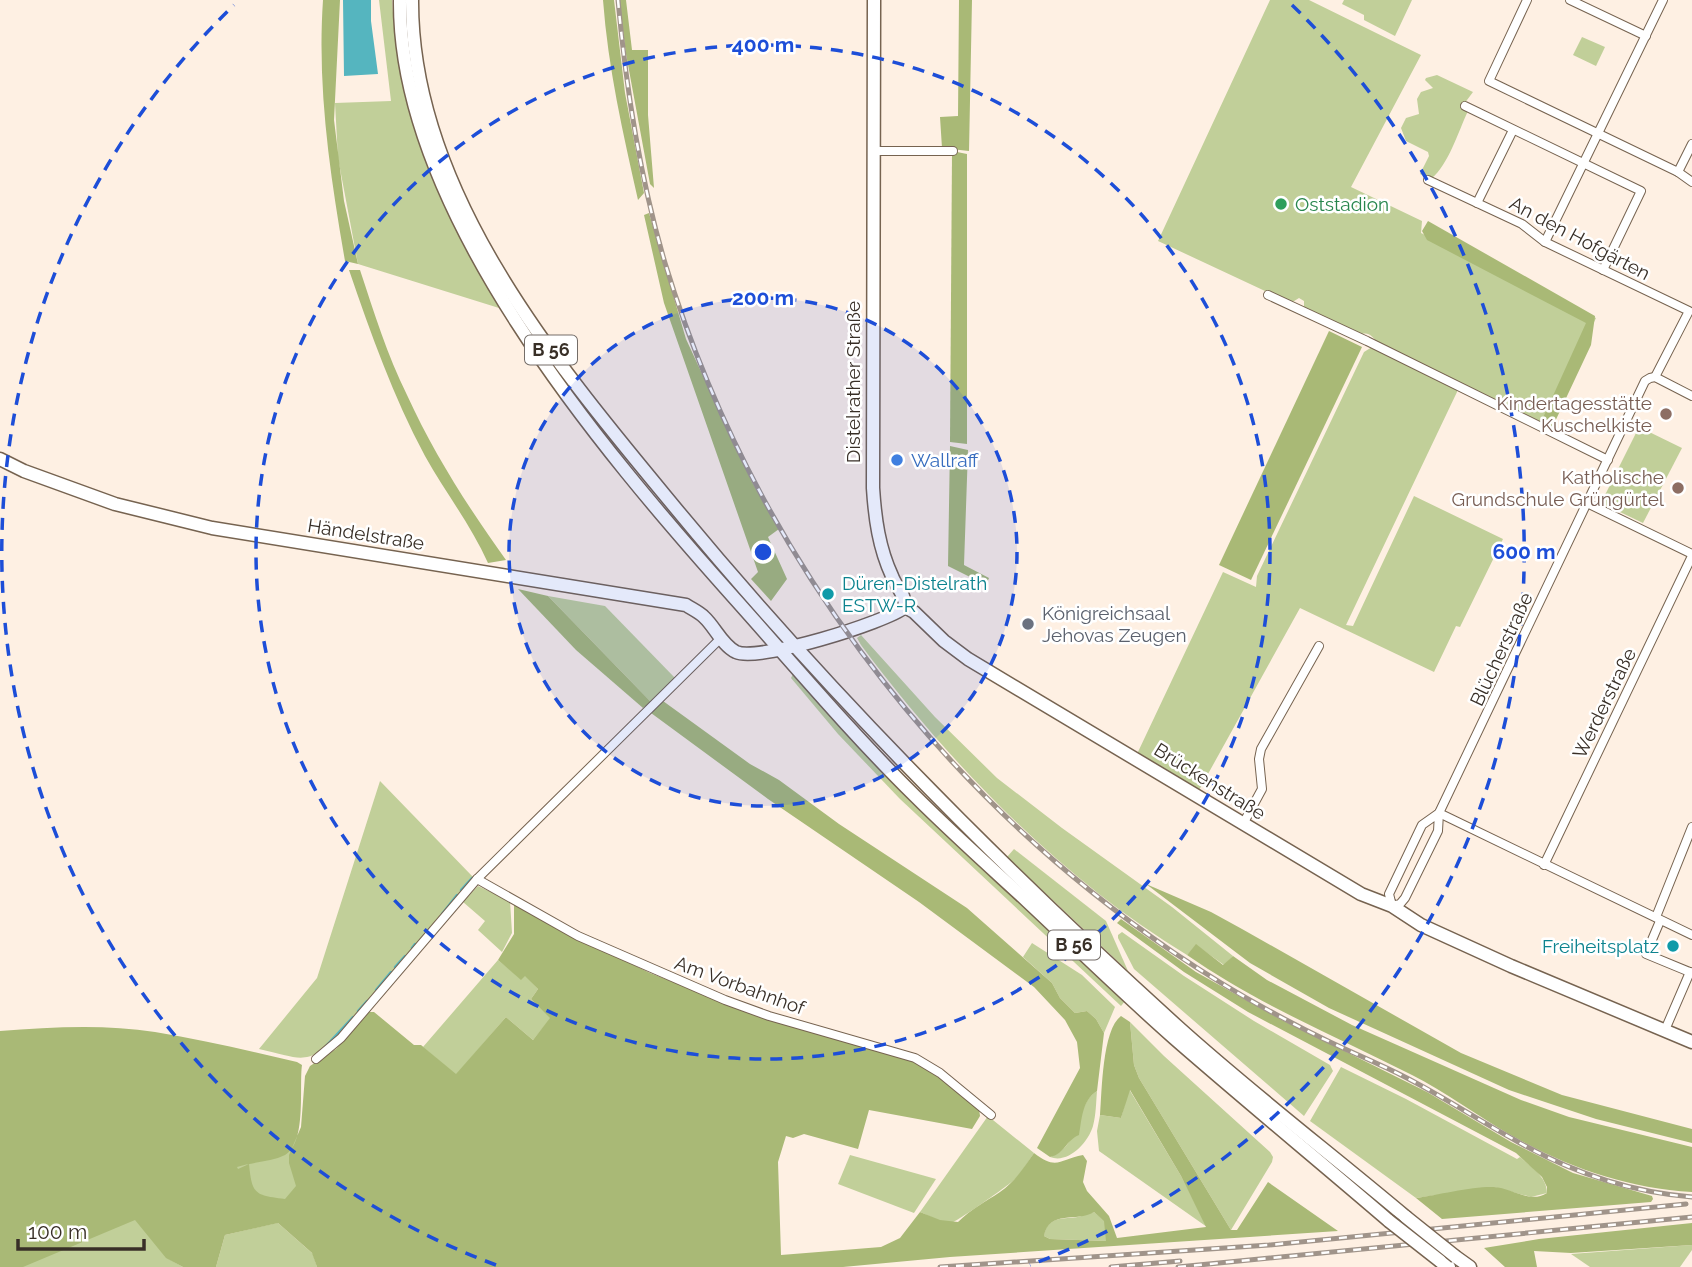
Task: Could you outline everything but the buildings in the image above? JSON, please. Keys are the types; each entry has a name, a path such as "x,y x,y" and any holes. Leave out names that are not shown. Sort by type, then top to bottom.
{"main road":[{"name":"B 56","path":"400,0 406,64 416,110 440,181 463,230 495,289 545,363 621,466 779,649 914,796 1173,1037 1389,1221 1448,1261 1470,1267"},
{"name":"B 56","path":"412,0 412,24 419,77 435,135 452,180 507,283 538,332 630,453 793,646 937,798 1169,1019 1406,1217 1448,1261"},
{"name":"Distelrather Straße","path":"874,0 874,513 885,559 906,601 905,607"},
{"name":"Händelstraße","path":"0,459 24,471 115,504 212,528 686,606 704,617 721,638"},
{"path":"721,638 740,654 754,655 874,623 905,607"},
{"name":"Brückenstraße","path":"905,607 968,659 1147,764 1346,886 1392,906 1413,921 1472,948 1692,1042"}],"street":[{"path":"1527,0 1489,81 1678,172 1692,182"},
{"path":"1570,0 1646,36"},
{"path":"1545,242 1663,0"},
{"path":"1465,106 1641,191 1602,270"},
{"path":"1477,202 1513,130"},
{"path":"1678,172 1692,144"},
{"path":"872,151 953,151"},
{"name":"An den Hofgärten","path":"1428,180 1522,224 1545,242 1689,311 1652,377"},
{"path":"1268,295 1379,346 1608,460"},
{"path":"1652,377 1692,396"},
{"name":"Blücherstraße","path":"1439,813 1422,825 1389,894 1392,906 1400,904 1405,898 1438,831 1439,813 1645,381 1652,377"},
{"path":"1587,503 1692,555"},
{"name":"Werderstraße","path":"1544,865 1692,555"},
{"path":"316,1059 341,1038 477,879 721,638"},
{"path":"1243,824 1262,789 1259,759 1261,749 1320,646"},
{"path":"1439,813 1692,935"},
{"path":"1665,1030 1691,973 1646,954 1692,827"},
{"name":"Am Vorbahnhof","path":"477,879 578,936 656,972 769,1016 915,1058 940,1073 991,1115"}],"green space":[{"path":"323,0 340,0 334,120 344,201 358,264 345,261 330,163 323,98"},
{"path":"379,0 392,0 396,43 404,84 427,160 459,234 499,308 358,264 338,158 335,103 391,101"},
{"path":"603,0 614,0 625,93 644,193 638,200 612,75"},
{"path":"619,0 626,0 632,50 648,50 648,115 654,188 650,184"},
{"path":"959,0 972,0 969,151 942,148 940,117 958,116"},
{"name":"Oststadion","path":"1270,0 1309,0 1421,55 1351,187 1422,221 1421,233 1596,318 1545,424 1377,342 1369,334 1358,335 1304,309 1304,301 1299,298 1291,303 1158,241"},
{"path":"1344,0 1412,0 1395,36 1364,20 1364,15 1342,4"},
{"path":"1582,37 1605,47 1596,66 1573,55"},
{"path":"1437,75 1473,92 1464,104 1468,111 1452,147 1443,165 1431,179 1420,174 1429,156 1428,152 1406,141 1401,128 1406,118 1419,114 1417,99 1421,92 1433,88 1426,78"},
{"path":"952,153 967,154 967,444 950,442"},
{"path":"649,213 686,339 752,482 779,529 768,537 787,579 771,601 751,579 758,572 664,303 644,215"},
{"path":"1428,221 1595,316 1591,345 1552,428 1542,420 1586,323 1427,240 1422,231"},
{"path":"349,270 360,270 393,364 417,417 465,500 506,560 488,563 474,535 425,456 393,388"},
{"path":"1329,331 1362,347 1251,580 1219,565"},
{"path":"1372,347 1457,388 1457,392 1346,625 1353,626 1414,496 1503,539 1460,627 1456,626 1434,672 1300,608 1198,792 1137,754 1223,572 1256,587 1257,576 1364,352"},
{"path":"1639,427 1682,448 1643,523 1601,503"},
{"path":"950,446 968,450 964,565 989,578 986,585 948,566"},
{"path":"518,589 548,596 651,702 643,708 576,650"},
{"path":"548,596 605,606 675,678 651,702"},
{"path":"861,635 935,717 997,778 1172,907 1233,956 1224,965 1196,945 1187,955 1140,925 1052,855 1010,816 931,733 861,645 857,638"},
{"path":"793,674 1125,1001 1121,1006 900,799 838,734 791,678"},
{"path":"663,701 750,764 779,780 839,824 967,908 1052,983 1060,998 1075,1013 1087,1011 1096,1019 1104,1033 1097,1091 1088,1100 1079,1135 1059,1153 1050,1157 1037,1148 1080,1068 1077,1042 1065,1020 1034,987 919,902 768,799 651,713"},
{"path":"380,781 473,877 329,1044 312,1056 304,1058 259,1049 317,978"},
{"path":"1014,849 1106,921 1128,971 1007,857"},
{"path":"1146,884 1211,912 1461,1053 1562,1095 1692,1129 1692,1143 1596,1119 1509,1090 1329,1008 1250,963"},
{"path":"478,886 510,901 512,933 502,952 478,930 485,921 463,902"},
{"path":"514,902 650,973 724,1002 895,1053 925,1065 979,1109 980,1116 972,1129 869,1110 858,1149 804,1134 793,1138 786,1136 778,1162 781,1255 881,1247 900,1238 920,1212 940,1220 958,1222 1010,1184 1034,1153 1054,1163 1083,1155 1087,1161 1083,1182 1087,1191 1109,1216 1117,1238 1206,1227 1181,1176 1130,1090 1121,1118 1100,1115 1107,1047 1110,1034 1121,1016 1130,1022 1134,1065 1139,1078 1231,1230 1237,1230 1268,1182 1338,1231 950,1257 843,1267 317,1267 312,1253 278,1223 225,1235 216,1267 183,1267 166,1258 135,1220 23,1267 0,1267 0,1031 78,1027 136,1029 297,1062 302,1065 301,1113 297,1136 301,1127 305,1076 310,1066 336,1049 368,1012 374,1012 414,1045 421,1045 456,1074 506,1017 533,1040 550,1018 531,999 538,989 525,976 521,980 498,960 514,934","holes":["292,1149 289,1163 296,1186 285,1199 257,1192 249,1164 280,1157","1094,1212 1104,1221 1106,1241 1050,1239 1044,1236 1047,1228 1058,1219"]},
{"path":"1121,919 1196,972 1280,1019 1427,1092 1511,1142 1573,1173 1652,1196 1653,1199 1651,1202 1442,1219 1416,1198 1486,1187 1534,1197 1547,1193 1547,1187 1542,1177 1516,1153 1248,1012 1184,972 1117,923"},
{"path":"1122,932 1254,1021 1330,1065 1333,1071 1304,1116 1134,969 1118,938"},
{"path":"1032,943 1082,975 1115,1007 1104,1033 1096,1019 1087,1011 1075,1013 1060,998 1052,983 1023,957"},
{"path":"1196,944 1223,965 1233,956 1267,980 1352,1025 1521,1100 1569,1117 1692,1147 1692,1192 1619,1180 1573,1165 1529,1145 1424,1082 1270,1005 1214,973 1187,955"},
{"path":"498,960 521,979 525,975 538,989 531,999 551,1018 533,1040 506,1017 456,1075 423,1047"},
{"path":"1130,1022 1273,1157 1231,1230 1139,1078 1134,1065"},
{"path":"1341,1067 1517,1159 1520,1157 1541,1177 1547,1193 1531,1197 1494,1187 1416,1198 1310,1121"},
{"path":"1129,1089 1181,1176 1207,1227 1099,1151 1097,1131 1100,1115 1121,1118"},
{"path":"1097,1091 1094,1122 1087,1139 1070,1155 1050,1157 1068,1144 1085,1106"},
{"path":"988,1116 1034,1153 1025,1167 1010,1183 951,1223 939,1221 920,1212"},
{"path":"306,1134 298,1220 278,1223 313,1254 317,1267 216,1267 225,1235 277,1223 215,1230 169,1259 183,1267 0,1267 0,1163"},
{"path":"850,1155 936,1179 914,1213 838,1184"},
{"path":"1094,1212 1105,1221 1107,1241 1050,1239 1044,1236 1053,1221"},
{"path":"1692,1223 1692,1245 1571,1253 1534,1251 1537,1267 1505,1267 1484,1248 1539,1239"},
{"path":"1692,1245 1692,1250 1680,1267 1590,1267 1571,1254"}],"water":[{"path":"343,0 371,0 378,74 344,76"}],"waterway":[{"path":"461,890 472,878"},
{"path":"442,914 457,895"},
{"path":"412,948 415,944"},
{"path":"395,967 405,956"},
{"path":"376,990 391,972"},
{"path":"358,1011 367,1001"},
{"path":"326,1046 353,1017"}],"railway":[{"path":"618,0 625,66 648,198 665,263 701,366 746,466 800,561 860,651 929,736 1004,815 1085,887 1173,952 1230,989 1310,1032 1415,1082 1555,1161 1622,1185 1692,1197"},
{"path":"940,1267 1269,1245 1686,1204"},
{"path":"1178,1267 1692,1217"},
{"path":"1111,1267 1180,1261"}],"place":[{"name":"Oststadion","path":"1281,204"},
{"name":"Kindertagesstätte Kuschelkiste","path":"1666,414"},
{"name":"Wallraff","path":"897,460"},
{"name":"Katholische Grundschule Grüngürtel","path":"1678,488"},
{"name":"Düren-Distelrath ESTW-R","path":"828,594"},
{"name":"Königreichsaal Jehovas Zeugen","path":"1028,624"},
{"name":"Freiheitsplatz","path":"1673,946"}]}
